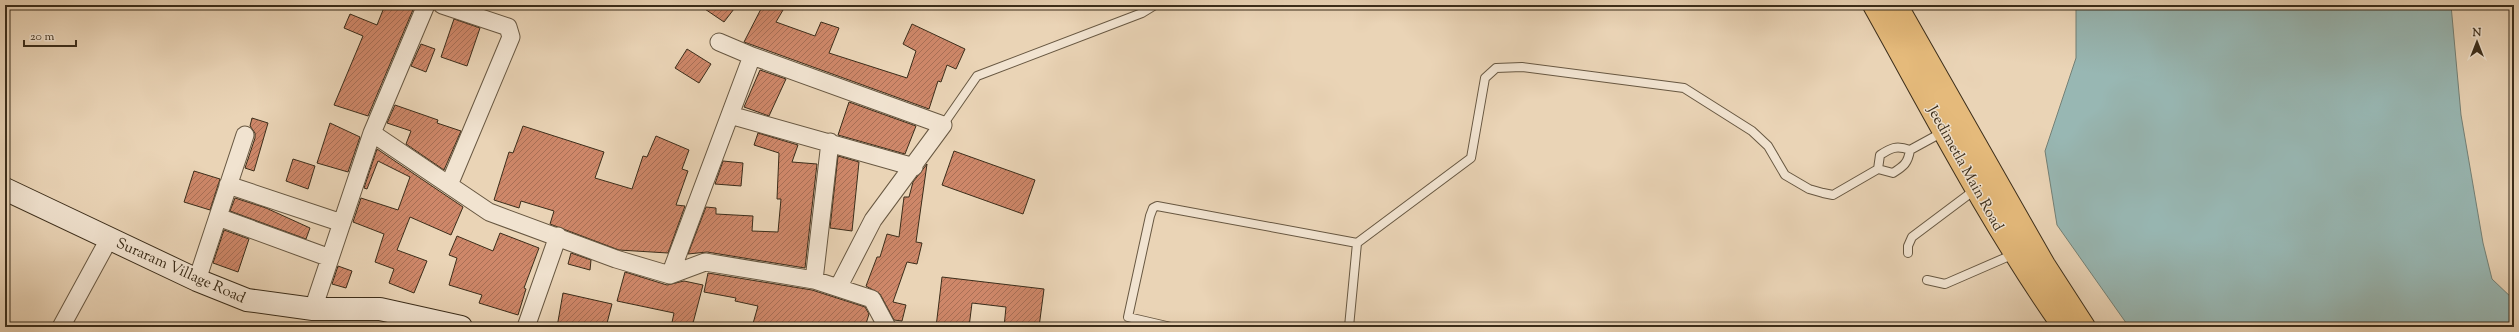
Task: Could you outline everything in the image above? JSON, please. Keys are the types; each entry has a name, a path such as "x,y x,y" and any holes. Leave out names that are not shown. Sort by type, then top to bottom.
{"main road":[{"name":"Jeedimetla Main Road","path":"1874,5 2014,254 2064,327"},
{"name":"Jeedimetla Main Road","path":"1896,5 2044,265 2084,327"},
{"name":"Suraram Village Road","path":"5,189 197,280 246,300 313,309 380,309 461,327"}],"street":[{"path":"313,309 372,133 426,5"},
{"path":"442,5 508,27 511,31 511,37 449,186"},
{"path":"719,42 752,56 943,125 914,167 873,220 839,286"},
{"path":"670,275 752,56"},
{"path":"730,115 830,142 914,167"},
{"path":"372,133 489,212 558,236 616,260 670,275 705,262 814,280 839,286 872,299 887,327"},
{"path":"197,280 245,135"},
{"path":"814,280 830,142"},
{"path":"228,185 342,223"},
{"path":"218,217 330,258"},
{"path":"526,327 558,236"},
{"path":"61,327 110,238"}],"lane":[{"path":"943,125 977,76 1142,13 1155,5"},
{"path":"1171,327 1128,317 1153,208 1157,206 1357,243 1472,158 1485,78 1496,68 1522,67 1684,88 1752,131 1768,146 1785,175 1809,189 1833,195 1878,169 1893,173 1908,162 1910,150"},
{"path":"1878,169 1880,155 1898,146 1910,150 1945,131"},
{"path":"1908,253 1908,246 1912,237 1976,188"},
{"path":"1349,327 1357,243"},
{"path":"1927,280 1936,284 1946,284 2014,254"}],"water":[{"path":"2076,5 2451,5 2461,115 2483,243 2492,279 2514,300 2514,327 2129,327 2057,225 2045,151 2076,58"}],"building":[{"path":"385,5 415,5 368,116 334,105 363,36 344,28 350,14 377,25"},
{"path":"699,5 737,5 724,22"},
{"path":"763,5 774,5 783,10 776,22 815,36 821,22 839,28 829,53 907,78 916,51 903,44 912,24 965,49 956,69 947,65 941,82 938,81 929,109 744,42"},
{"path":"454,19 480,28 467,66 441,57"},
{"path":"421,44 435,49 426,72 411,66"},
{"path":"687,49 711,64 699,83 675,68"},
{"path":"760,70 786,79 769,116 744,107"},
{"path":"849,102 916,126 905,154 838,135"},
{"path":"395,105 438,120 437,123 461,131 444,170 406,144 411,131 387,123"},
{"path":"252,118 268,123 254,171 245,168 255,138 255,133 250,126"},
{"path":"330,123 360,137 348,172 317,163"},
{"path":"523,126 604,152 595,178 632,189 643,156 647,157 656,136 689,150 682,169 688,171 676,205 685,206 668,253 619,250 550,224 554,211 521,201 519,208 494,200 509,152 513,153"},
{"path":"758,133 798,145 792,162 817,164 805,268 707,252 688,254 706,207 716,208 716,214 753,216 752,231 778,232 781,199 777,199 779,153 754,145"},
{"path":"377,149 463,207 451,235 410,217 397,250 427,261 414,293 389,283 394,269 375,262 384,234 353,222 361,198 398,210 410,177 378,161 367,189 364,188"},
{"path":"954,151 1035,180 1023,214 942,185"},
{"path":"838,156 859,162 852,231 830,228"},
{"path":"293,159 315,166 308,189 286,181"},
{"path":"723,161 743,163 741,186 715,184"},
{"path":"927,164 916,242 922,243 917,264 907,262 893,302 906,305 902,321 894,320 880,294 866,286 877,257 880,257 887,234 899,237 904,197 909,197 913,182"},
{"path":"194,171 220,179 210,210 184,202"},
{"path":"235,198 266,208 310,228 306,239 230,211"},
{"path":"224,230 249,239 238,272 213,263"},
{"path":"500,233 539,248 524,288 526,289 518,315 479,303 482,295 449,285 457,258 449,255 457,236 493,251"},
{"path":"571,253 591,260 590,270 568,264"},
{"path":"338,266 352,271 346,288 332,284"},
{"path":"625,272 667,285 684,281 703,285 692,327 671,327 674,313 617,301"},
{"path":"708,273 812,290 865,307 869,314 865,327 752,327 758,306 735,301 736,298 704,292"},
{"path":"942,277 1044,289 1039,327 1004,327 1006,307 972,303 969,327 936,327"},
{"path":"563,293 612,304 606,327 557,327"}]}
